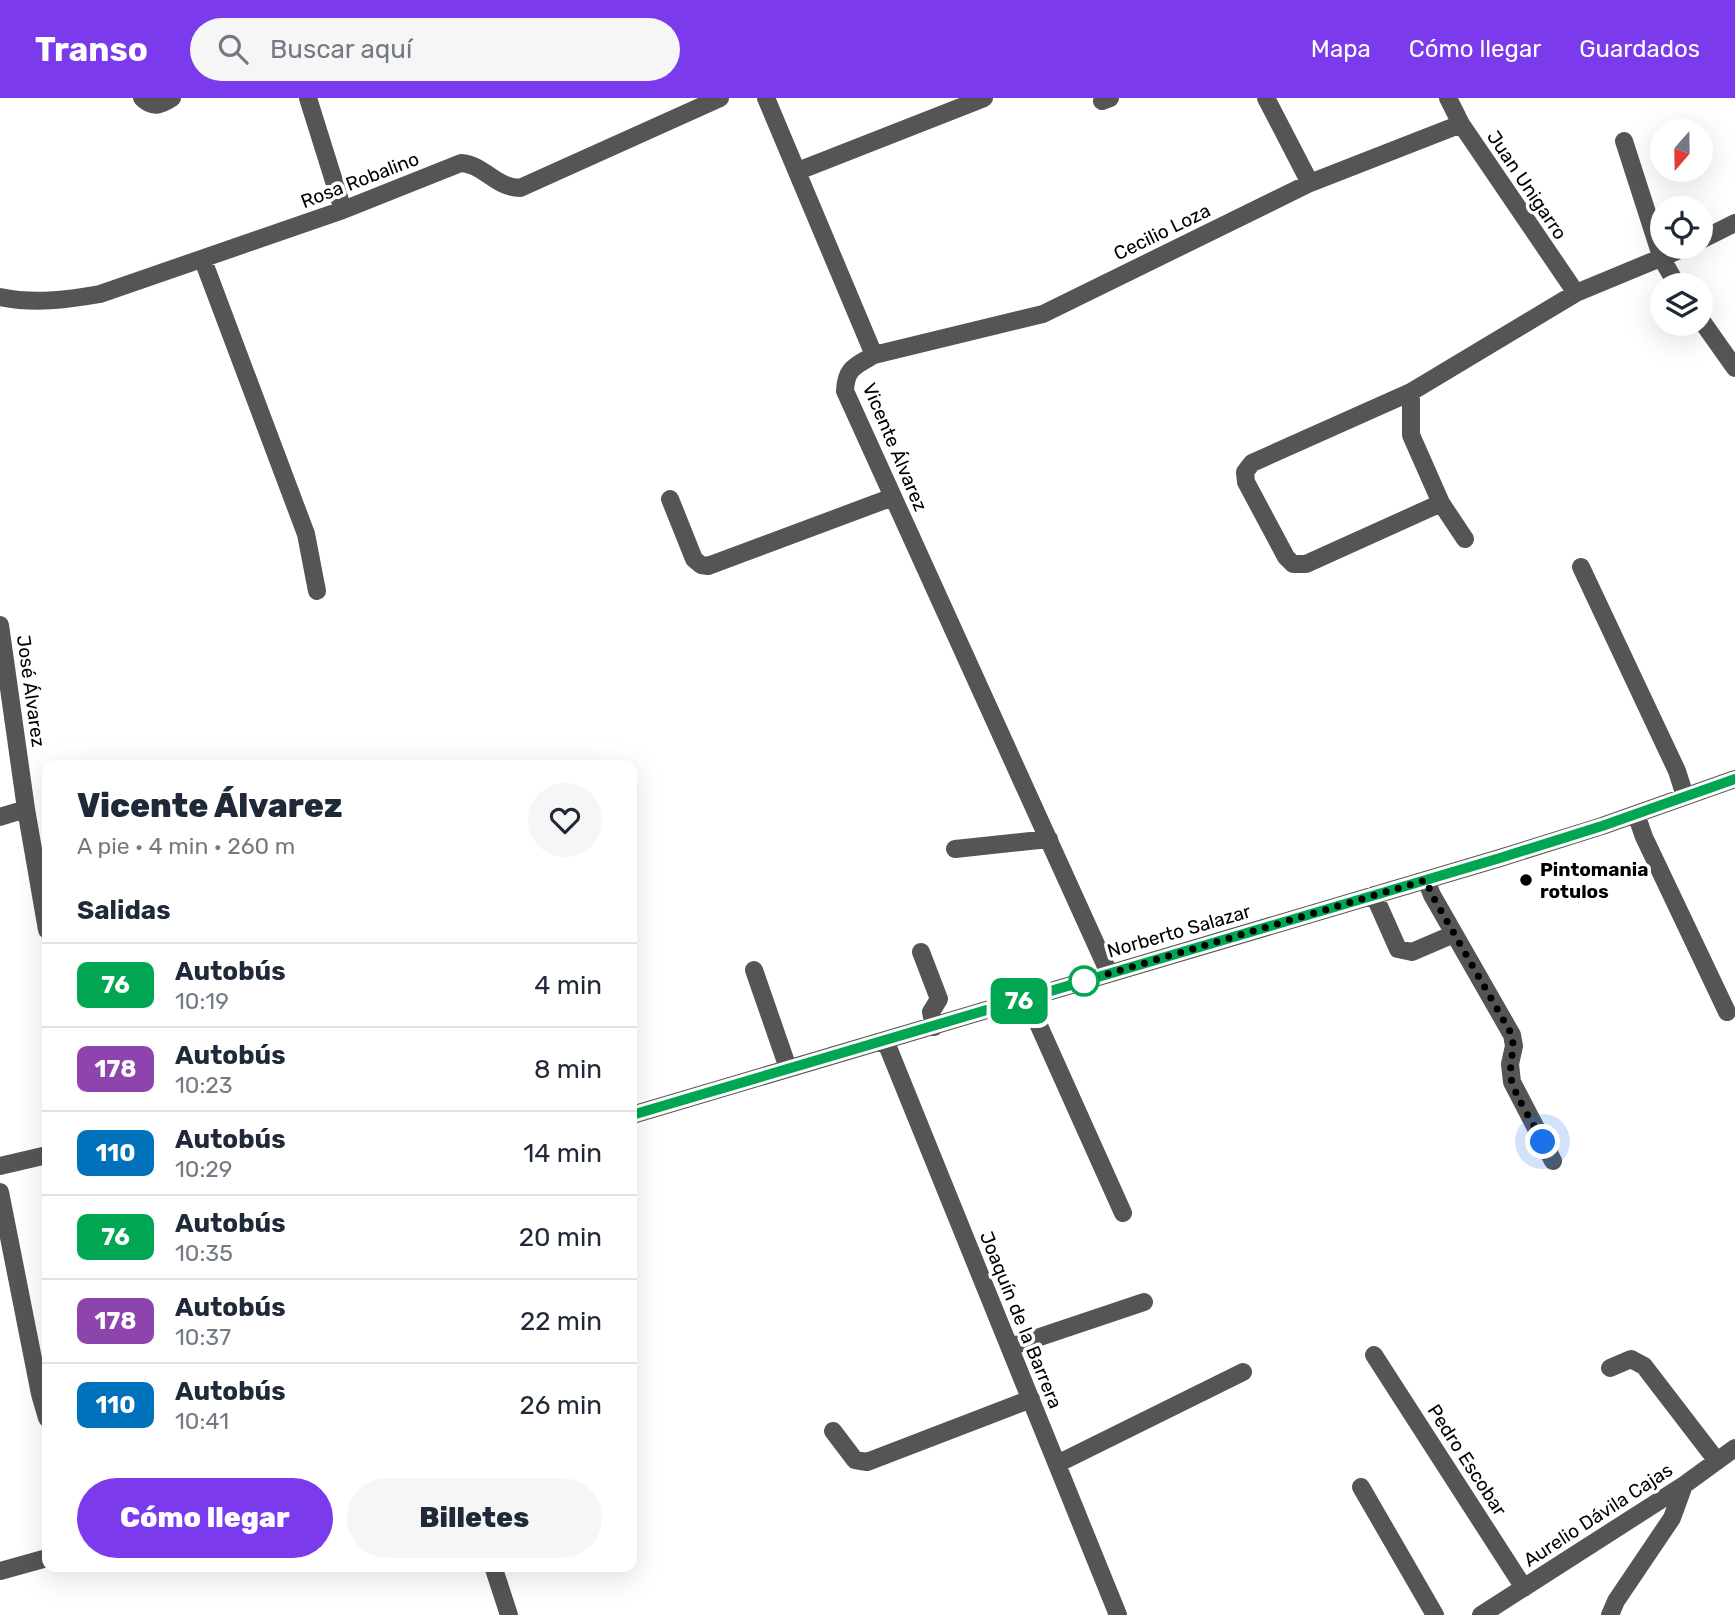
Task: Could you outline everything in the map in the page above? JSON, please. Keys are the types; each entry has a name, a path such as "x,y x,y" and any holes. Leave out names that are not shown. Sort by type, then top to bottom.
{"street":[{"path":"142,98 160,106 172,98"},
{"path":"308,98 342,210"},
{"name":"Rosa Robalino","path":"0,297 59,301 100,294 342,210 461,163 474,166 496,182 510,188 520,188 720,98"},
{"name":"Vicente Álvarez","path":"766,98 874,355 850,369 845,378 845,391 1110,973"},
{"path":"798,172 984,98"},
{"path":"1266,98 1310,183"},
{"name":"Juan Unigarro","path":"1448,98 1461,124 1576,293"},
{"name":"Cecilio Loza","path":"874,355 1044,314 1310,183 1461,124"},
{"path":"1624,141 1650,222"},
{"path":"1713,234 1735,223"},
{"path":"1441,503 1306,564 1293,564 1286,557 1246,482 1245,472 1252,463 1411,391 1576,293 1662,259 1670,273"},
{"path":"203,260 306,534 317,591"},
{"path":"1712,336 1735,368"},
{"path":"1411,391 1411,435 1441,503 1465,539"},
{"path":"670,499 694,559 701,565 708,566 893,496"},
{"path":"1581,568 1677,771 1685,796"},
{"name":"José Álvarez","path":"0,625 42,901"},
{"name":"Norberto Salazar","path":"637,1114 1426,880 1636,814 1735,779"},
{"path":"0,817 26,809"},
{"path":"1636,814 1727,1012"},
{"path":"955,849 1049,839"},
{"path":"1426,880 1512,1035 1512,1082 1553,1161"},
{"path":"1374,895 1398,949 1412,952 1454,934"},
{"path":"921,952 939,999 931,1012 934,1027"},
{"path":"754,970 788,1069"},
{"path":"1027,999 1123,1213"},
{"name":"Joaquín de la Barrera","path":"886,1040 1118,1615"},
{"path":"0,1166 42,1156"},
{"path":"0,1192 42,1401"},
{"path":"1010,1347 1144,1302"},
{"name":"Pedro Escobar","path":"1374,1355 1524,1588"},
{"path":"1609,1368 1631,1359 1644,1366 1717,1461"},
{"path":"1057,1464 1243,1372"},
{"path":"833,1431 855,1460 867,1462 1031,1399"},
{"name":"Aurelio Dávila Cajas","path":"1481,1615 1684,1485 1735,1448"},
{"path":"1610,1615 1616,1601 1672,1518 1684,1485"},
{"path":"1361,1487 1435,1615"},
{"path":"0,1571 42,1560"},
{"path":"496,1572 509,1615"}],"bus line":[{"name":"76","path":"637,1114 1500,858 1602,826 1735,779"}],"place":[{"name":"Pintomania rotulos","path":"1526,880"}],"route":[{"path":"1084,981 1426,880 1512,1035 1512,1082 1543,1142"}]}
